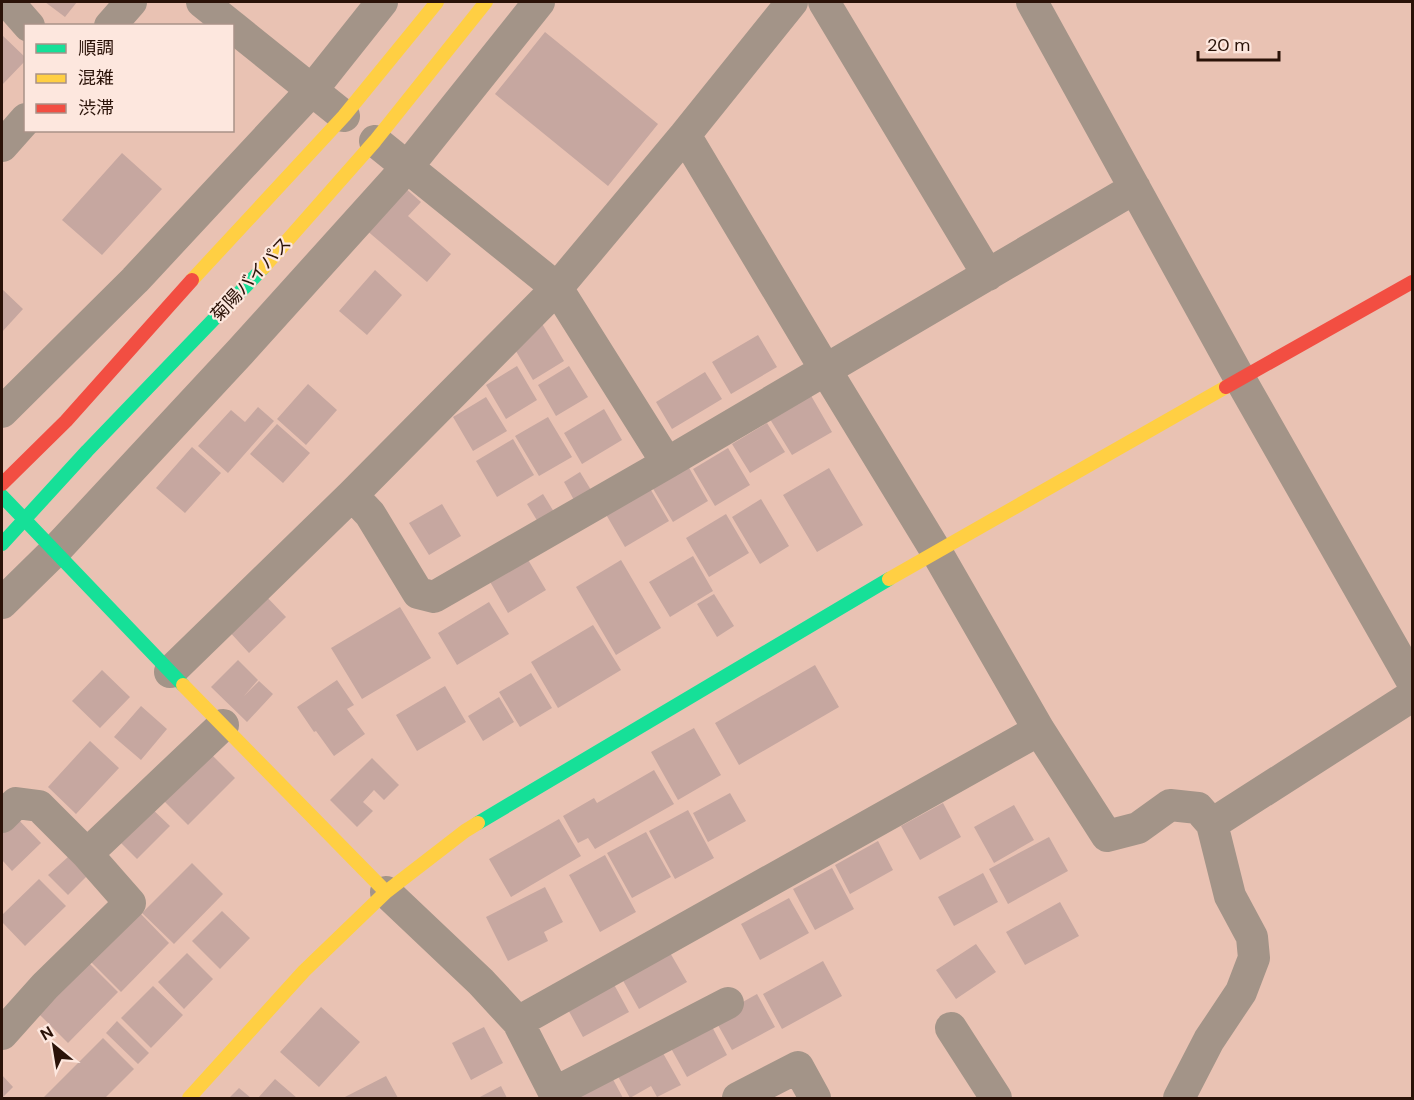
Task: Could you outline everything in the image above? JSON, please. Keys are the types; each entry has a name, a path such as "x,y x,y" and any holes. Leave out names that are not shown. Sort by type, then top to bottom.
{"main road":[{"path":"2,484 66,421 234,234 344,116 437,2"},
{"name":"菊陽バイパス","path":"2,544 87,451 266,265 375,141 486,2"},
{"path":"189,1098 304,971 386,892 465,831 936,551 1413,282"},
{"path":"2,496 170,672 386,892"}],"street":[{"path":"8,2 27,24"},
{"path":"112,24 131,2"},
{"path":"202,2 230,24"},
{"path":"2,412 135,280 312,90 382,2"},
{"path":"2,603 55,551 233,360 408,166 539,2"},
{"path":"170,672 352,495 557,288 792,2"},
{"path":"824,2 988,275"},
{"path":"1032,2 1240,379 1413,681"},
{"path":"234,28 344,116"},
{"path":"2,146 24,121"},
{"path":"685,135 936,551 1039,730 1107,836 1138,828 1170,805 1198,808 1212,824 1230,896 1252,937 1254,958 1241,992 1209,1040 1179,1098"},
{"path":"375,141 557,288 667,463"},
{"path":"352,495 370,514 418,593 434,597 1135,188"},
{"path":"1212,824 1413,696"},
{"path":"87,854 223,725"},
{"path":"518,1022 1039,730"},
{"path":"2,817 16,803 39,806 87,854 130,903 45,986 2,1034"},
{"path":"386,892 481,982 518,1022 556,1096 728,1003"},
{"path":"951,1028 996,1098"},
{"path":"738,1098 798,1067 815,1098"}],"building":[{"path":"45,2 77,2 65,17"},
{"path":"545,32 658,124 608,186 495,94"},
{"path":"2,35 24,56 24,62 2,85"},
{"path":"122,153 162,189 102,255 62,220"},
{"path":"403,186 421,202 408,216 451,254 427,282 365,229"},
{"path":"375,270 402,295 367,335 339,311"},
{"path":"2,289 23,309 2,332"},
{"path":"541,322 564,361 533,380 510,341"},
{"path":"758,335 777,367 731,394 712,362"},
{"path":"517,366 537,400 506,419 486,385"},
{"path":"569,366 588,397 556,416 538,385"},
{"path":"705,372 722,399 672,429 656,402"},
{"path":"308,384 337,410 306,445 277,419"},
{"path":"806,387 832,432 792,455 765,411"},
{"path":"486,397 507,431 473,451 453,417"},
{"path":"258,407 274,421 228,473 198,446 231,410 245,422"},
{"path":"604,409 622,440 582,464 564,433"},
{"path":"548,417 572,457 539,476 515,436"},
{"path":"767,423 785,452 750,473 732,444"},
{"path":"277,424 310,453 283,483 250,454"},
{"path":"513,439 534,475 497,497 476,461"},
{"path":"192,447 221,473 185,513 156,488"},
{"path":"728,448 750,485 715,506 693,469"},
{"path":"688,466 708,501 673,522 652,487"},
{"path":"829,468 863,525 817,552 783,495"},
{"path":"580,472 591,490 574,500 564,482"},
{"path":"648,485 669,521 625,547 604,511"},
{"path":"543,494 554,512 538,522 527,504"},
{"path":"761,499 789,546 760,564 732,517"},
{"path":"442,504 461,536 429,555 409,523"},
{"path":"726,514 749,553 709,577 686,538"},
{"path":"693,556 713,591 670,617 649,582"},
{"path":"527,558 546,590 508,613 489,580"},
{"path":"621,560 661,628 616,655 576,587"},
{"path":"264,594 286,617 249,653 227,629"},
{"path":"714,594 734,626 717,637 697,604"},
{"path":"489,602 509,634 457,665 438,633"},
{"path":"400,607 431,658 362,699 331,648"},
{"path":"593,625 621,670 558,708 531,662"},
{"path":"238,660 258,680 244,696 259,681 273,694 247,722 211,687"},
{"path":"815,665 839,707 739,765 715,723"},
{"path":"102,670 130,697 100,728 72,701"},
{"path":"531,673 552,708 520,727 499,692"},
{"path":"337,680 354,705 347,709 365,734 334,756 297,707"},
{"path":"445,686 466,722 417,751 396,715"},
{"path":"499,697 514,722 483,741 468,716"},
{"path":"141,706 167,729 141,760 114,737"},
{"path":"694,728 721,775 678,800 651,752"},
{"path":"90,741 119,768 76,814 48,787"},
{"path":"211,754 235,778 188,825 164,801"},
{"path":"372,758 399,785 384,800 374,790 363,802 373,811 357,827 330,800"},
{"path":"654,770 674,804 595,849 588,838 578,843 563,816 594,798 597,803"},
{"path":"730,793 746,821 708,842 693,813"},
{"path":"943,803 961,837 920,860 901,826"},
{"path":"148,805 170,826 137,859 115,837"},
{"path":"1014,805 1034,840 994,863 974,827"},
{"path":"688,810 714,858 675,879 649,831"},
{"path":"13,814 41,843 12,871 2,860 2,825"},
{"path":"559,819 581,856 511,897 489,859"},
{"path":"646,832 671,877 632,898 607,853"},
{"path":"1049,837 1068,871 1008,904 989,869"},
{"path":"878,841 893,870 850,894 835,865"},
{"path":"605,855 636,912 600,932 569,875"},
{"path":"68,857 87,876 68,895 48,875"},
{"path":"192,863 223,894 174,944 142,913"},
{"path":"832,868 854,909 815,930 793,889"},
{"path":"983,873 998,902 954,926 938,897"},
{"path":"39,879 66,906 25,946 2,922 2,915"},
{"path":"545,887 563,922 544,932 548,941 508,961 486,917"},
{"path":"789,898 809,933 760,960 741,924"},
{"path":"1060,902 1079,936 1025,965 1006,932"},
{"path":"222,911 250,938 220,969 192,941"},
{"path":"139,912 169,943 121,992 90,961"},
{"path":"976,944 996,972 956,999 936,970"},
{"path":"669,951 687,982 639,1009 621,977"},
{"path":"187,953 213,979 184,1009 158,982"},
{"path":"823,961 842,996 782,1029 763,994"},
{"path":"88,962 118,992 68,1043 37,1012"},
{"path":"611,979 629,1012 583,1037 565,1004"},
{"path":"153,986 183,1015 151,1048 121,1018"},
{"path":"757,994 775,1027 732,1050 714,1018"},
{"path":"321,1007 360,1042 319,1087 280,1052"},
{"path":"117,1021 149,1053 138,1064 106,1033"},
{"path":"709,1021 727,1055 687,1077 668,1043"},
{"path":"484,1027 503,1063 471,1080 452,1043"},
{"path":"103,1038 134,1069 105,1098 43,1098"},
{"path":"659,1046 681,1085 657,1097 651,1086 630,1098 615,1071"},
{"path":"608,1070 623,1098 564,1098"},
{"path":"2,1075 13,1087 2,1098"},
{"path":"386,1076 398,1098 343,1098"},
{"path":"275,1079 297,1098 258,1098"},
{"path":"501,1086 507,1098 478,1098"},
{"path":"239,1088 251,1098 229,1098"}],"traffic: fast":[{"path":"2,544 87,451 263,268"},
{"path":"2,496 183,685"},
{"path":"478,823 889,579"}],"traffic: slow":[{"path":"192,280 344,116 437,2"},
{"path":"263,268 375,141 486,2"},
{"path":"889,579 1226,387"},
{"path":"183,685 386,892"},
{"path":"189,1098 304,971 386,892 478,823"}],"traffic: jam":[{"path":"2,484 66,421 192,280"},
{"path":"1226,387 1412,282"}]}
